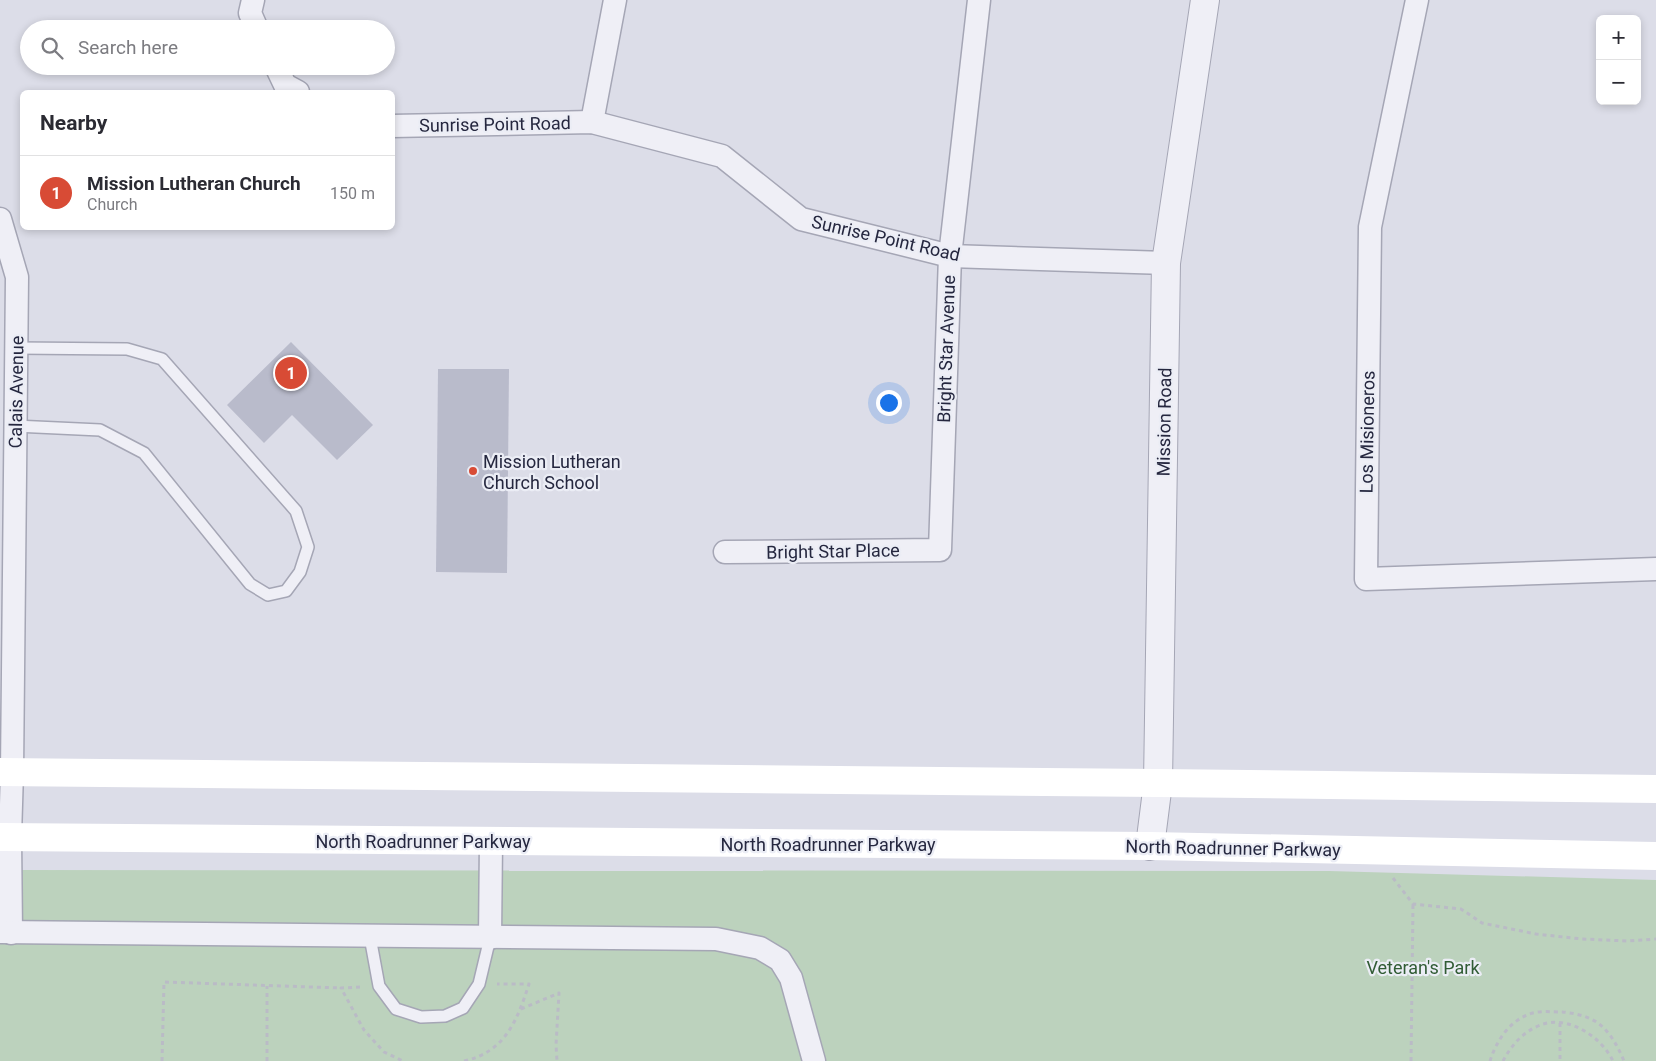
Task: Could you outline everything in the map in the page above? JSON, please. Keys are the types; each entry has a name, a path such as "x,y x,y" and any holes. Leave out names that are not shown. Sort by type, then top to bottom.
{"main road":[{"path":"6,772 1656,789"},
{"name":"North Roadrunner Parkway","path":"5,837 1150,846 1656,856"}],"street":[{"path":"253,0 250,13 254,20"},
{"path":"592,122 615,0"},
{"name":"Bright Star Avenue","path":"940,550 950,256 979,0"},
{"name":"Mission Road","path":"1150,846 1158,783 1166,263 1205,0"},
{"name":"Los Misioneros","path":"1417,0 1370,227 1366,579 1656,569"},
{"path":"280,75 285,84 295,90"},
{"name":"Sunrise Point Road","path":"395,126 592,122 722,156 801,219 950,256 1166,263"},
{"name":"Calais Avenue","path":"0,219 17,277 16,426 7,570 6,932"},
{"name":"Bright Star Place","path":"725,552 940,550"},
{"path":"490,938 491,841"},
{"path":"6,932 716,939 760,948 780,960 791,978 814,1061"}],"lane":[{"path":"16,348 127,349 162,359 296,511 308,547 300,572 286,591 268,595 250,584 144,453 100,430 16,426"},
{"path":"370,937 378,986 396,1009 421,1017 445,1016 463,1008 479,984 490,938"}],"path":[{"path":"1373,850 1413,904 1411,1061"},
{"path":"1413,904 1461,909 1482,923 1536,934 1619,940 1656,939"},
{"path":"162,1061 164,982 341,988 378,986"},
{"path":"464,1061 479,1058 507,1036 521,1009 529,984 479,984"},
{"path":"267,1061 268,986"},
{"path":"341,988 364,1030 384,1052 403,1061"},
{"path":"521,1009 559,993 557,1061"},
{"path":"1490,1061 1494,1047 1507,1029 1528,1014 1551,1012 1576,1014 1597,1023 1613,1038 1624,1061"},
{"path":"1502,1061 1512,1046 1526,1033 1540,1025 1560,1023 1578,1028 1594,1036 1607,1049 1613,1061"},
{"path":"1560,1023 1560,1061"}],"green space":[{"name":"Veteran's Park","path":"0,870 1329,871 1656,880 1656,1061 0,1061"}],"building":[{"path":"291,342 373,425 337,460 292,415 264,443 227,405"},
{"name":"Mission Lutheran Church School","path":"438,369 509,369 507,573 436,572"}],"place":[{"name":"Mission Lutheran Church","path":"291,373"},
{"name":"Mission Lutheran Church School","path":"473,471"}]}
